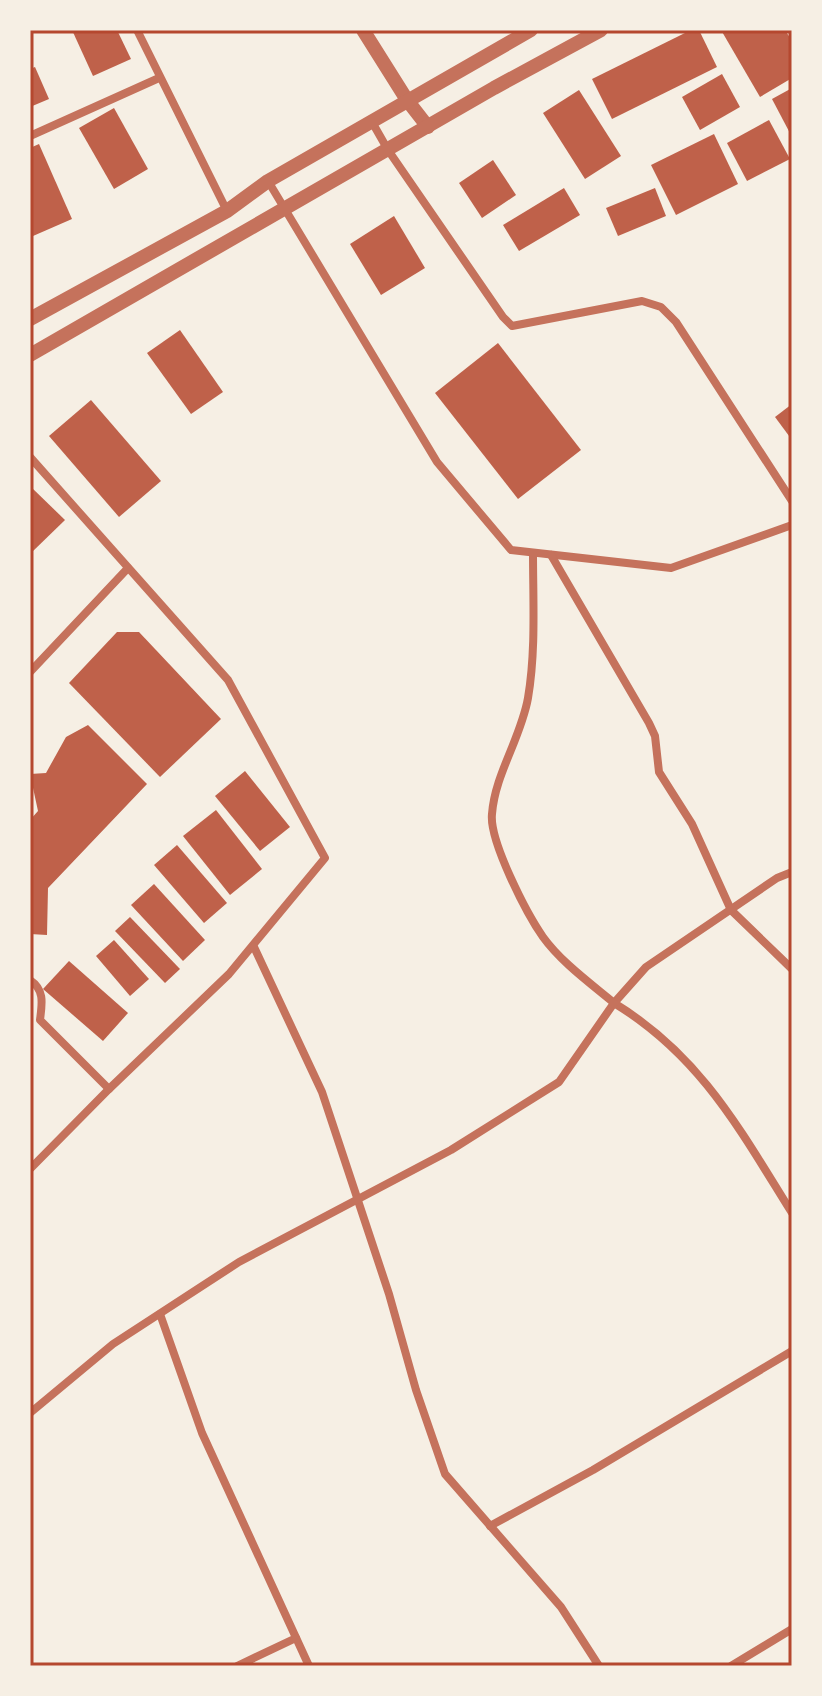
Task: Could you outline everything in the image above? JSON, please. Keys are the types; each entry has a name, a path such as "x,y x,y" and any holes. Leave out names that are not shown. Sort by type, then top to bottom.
{"street":[{"path":"137,30 227,211"},
{"path":"363,30 407,100 428,127"},
{"path":"30,319 227,211 268,181 531,30"},
{"path":"30,355 601,30"},
{"path":"30,136 159,78"},
{"path":"372,122 388,150 512,326 642,301 661,307 676,322 792,501"},
{"path":"268,181 437,462 511,550 671,568 792,525"},
{"path":"30,457 228,680 325,858 229,974 30,1169"},
{"path":"533,553 532,661 528,699 491,817 503,861 543,937 578,973 614,1003 642,1020 689,1062 733,1117 792,1213"},
{"path":"551,555 649,723 655,736 659,772 692,824 731,910 792,969"},
{"path":"30,672 128,568"},
{"path":"30,1413 113,1344 239,1262 451,1150 559,1082 614,1003 646,967 777,878 792,872"},
{"path":"254,947 322,1092 445,1474 561,1607 599,1666"},
{"path":"30,980 38,985 43,998 40,1020 109,1089"},
{"path":"160,1314 202,1433 309,1666"},
{"path":"490,1526 593,1470 792,1351"},
{"path":"731,1666 792,1629"},
{"path":"237,1666 296,1638"}],"building":[{"path":"72,30 117,30 131,59 93,76"},
{"path":"691,30 699,30 717,67 612,119 592,79"},
{"path":"721,30 785,30 792,41 792,78 760,97"},
{"path":"35,67 49,99 30,107 30,69"},
{"path":"722,74 740,107 700,130 682,97"},
{"path":"792,88 792,137 772,99"},
{"path":"579,90 621,156 585,179 543,113"},
{"path":"114,108 148,169 114,189 79,128"},
{"path":"769,120 790,159 747,181 727,143"},
{"path":"714,134 738,184 676,215 651,165"},
{"path":"39,144 72,219 33,236 30,229 30,148"},
{"path":"493,160 516,195 482,218 459,183"},
{"path":"564,188 580,215 519,251 503,225"},
{"path":"655,188 666,216 618,236 606,208"},
{"path":"394,216 425,268 381,295 350,244"},
{"path":"180,330 223,392 191,414 147,353"},
{"path":"498,343 581,450 518,499 435,393"},
{"path":"91,400 161,481 119,517 49,436"},
{"path":"792,404 792,440 775,417"},
{"path":"30,486 65,520 30,554"},
{"path":"117,632 139,632 221,719 160,777 69,683"},
{"path":"88,725 147,784 48,888 47,935 30,934 30,820 38,811 30,774 46,773 66,737"},
{"path":"245,771 290,827 260,851 215,796"},
{"path":"216,810 262,869 230,895 183,836"},
{"path":"177,845 227,903 204,923 154,865"},
{"path":"154,884 205,940 183,961 131,905"},
{"path":"130,917 180,969 165,983 115,931"},
{"path":"114,940 149,979 130,996 96,956"},
{"path":"69,961 128,1013 103,1041 43,989"}]}
